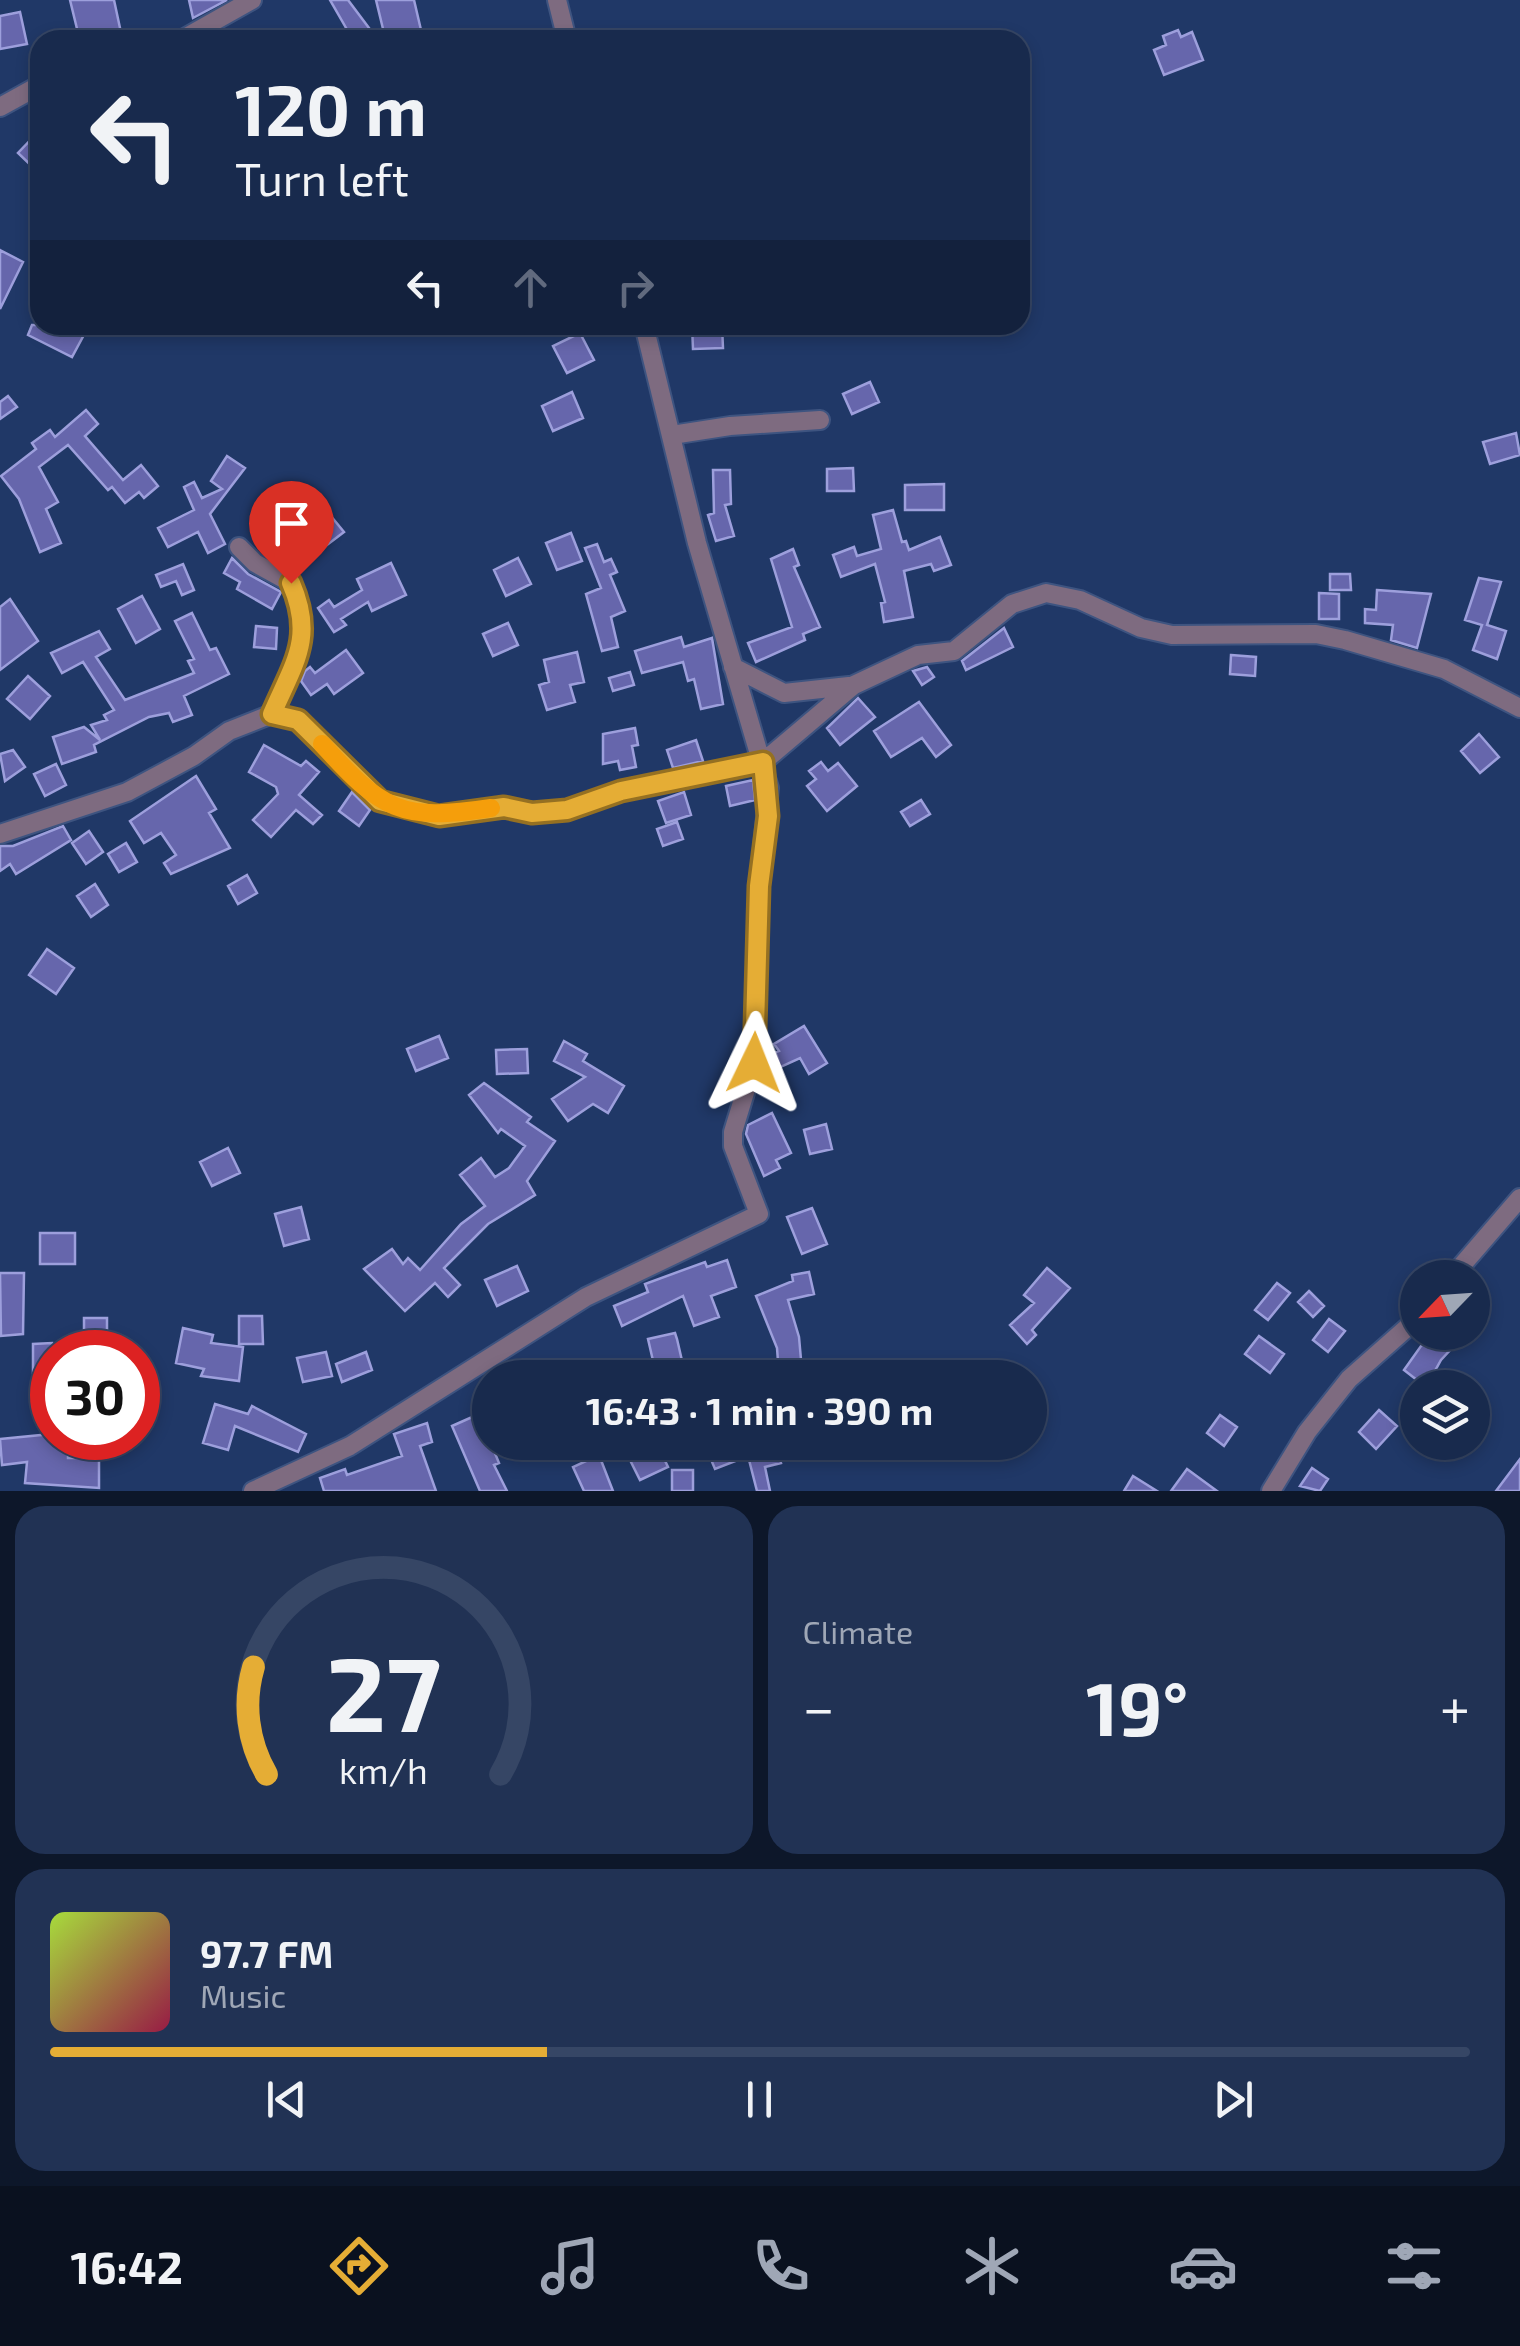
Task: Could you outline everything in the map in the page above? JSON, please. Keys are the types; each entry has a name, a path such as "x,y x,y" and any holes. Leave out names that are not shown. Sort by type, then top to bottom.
{"street":[{"path":"199,30 252,0"},
{"path":"557,0 564,30"},
{"path":"0,107 30,91"},
{"path":"253,1491 362,1439 586,1297 759,1214 733,1146 733,1132 754,1063 759,886 768,816 763,762 733,667 647,335"},
{"path":"672,435 820,420"},
{"path":"239,547 255,563 291,583 305,618 303,638 272,714"},
{"path":"0,834 127,792 194,756 229,731 272,714 298,720 380,801 439,816 504,807 532,813 567,810 621,791 763,762 854,685 918,655 954,651 1012,604 1046,593 1080,600 1141,628 1172,636 1316,634 1346,640 1444,670 1520,708"},
{"path":"733,667 784,693 854,685"},
{"path":"1467,1260 1520,1198"},
{"path":"1271,1491 1307,1432 1349,1379 1400,1334"}],"building":[{"path":"70,0 114,0 120,28 77,30"},
{"path":"189,0 227,0 193,18"},
{"path":"330,0 348,0 370,30 347,30"},
{"path":"376,0 414,0 421,30 383,30"},
{"path":"20,12 27,44 0,49 0,16"},
{"path":"1178,30 1181,37 1192,32 1203,60 1164,75 1154,50 1166,45 1163,36"},
{"path":"30,140 30,164 18,153"},
{"path":"0,250 23,262 0,309"},
{"path":"30,330 30,335 84,335 72,357 28,335"},
{"path":"581,335 594,360 567,373 553,346"},
{"path":"692,335 722,335 723,348 693,349"},
{"path":"870,382 879,402 852,414 843,394"},
{"path":"572,392 583,418 553,431 542,406"},
{"path":"8,396 17,407 0,419 0,402"},
{"path":"86,410 98,424 85,436 123,480 141,465 158,486 144,498 139,492 125,503 112,487 108,490 68,445 39,467 58,502 46,509 61,543 40,552 19,499 1,476 36,449 32,443 50,430 55,437"},
{"path":"1516,433 1520,455 1490,464 1483,442"},
{"path":"227,456 245,468 210,514 225,544 208,553 198,532 168,547 158,528 194,510 184,487 194,482 202,498 222,489 211,481"},
{"path":"853,468 854,491 827,491 827,469"},
{"path":"713,470 730,470 731,504 725,505 734,536 716,541 708,515 714,513"},
{"path":"944,484 944,510 905,510 905,485"},
{"path":"294,501 305,516 321,504 344,532 294,570 276,554 303,537 282,510"},
{"path":"893,510 902,542 906,541 909,550 940,537 951,565 934,571 931,564 904,571 913,617 884,622 881,603 885,602 875,564 841,577 833,555 854,547 857,556 881,549 873,515"},
{"path":"571,533 582,561 557,570 546,543"},
{"path":"597,544 604,562 611,559 617,572 610,575 625,611 611,617 618,647 602,651 586,594 601,588 585,548"},
{"path":"793,549 799,565 794,567 820,627 803,634 805,640 756,662 748,643 792,627 771,559"},
{"path":"232,558 248,574 281,592 272,609 237,589 240,582 224,573"},
{"path":"518,558 531,584 506,596 494,570"},
{"path":"391,563 406,595 372,611 368,602 341,619 346,625 334,632 318,608 329,600 334,607 362,590 357,579"},
{"path":"183,564 194,590 182,595 176,581 161,587 156,575"},
{"path":"1330,574 1350,574 1351,590 1330,590"},
{"path":"1479,578 1501,582 1487,625 1506,631 1497,659 1473,650 1482,625 1465,620"},
{"path":"1377,590 1431,594 1417,648 1391,640 1393,625 1365,623 1365,609 1376,610"},
{"path":"1319,593 1339,594 1339,619 1319,619"},
{"path":"142,596 160,629 136,643 118,609"},
{"path":"10,599 38,641 0,670 0,607"},
{"path":"192,613 210,650 216,648 229,674 184,696 192,715 173,722 169,713 149,717 94,745 96,752 62,764 53,737 84,727 100,740 91,725 107,720 104,715 114,710 83,662 62,673 51,653 99,631 110,649 96,657 125,700 194,673 188,661 194,659 175,621"},
{"path":"508,623 518,645 493,656 483,634"},
{"path":"256,626 277,628 276,649 254,647"},
{"path":"1004,628 1013,647 966,670 962,661"},
{"path":"681,637 684,647 712,638 723,704 701,709 694,679 688,681 683,662 642,673 635,651"},
{"path":"346,650 363,673 334,694 327,684 311,695 301,681 305,671 310,667 315,673"},
{"path":"577,652 584,682 570,685 575,702 547,710 539,685 549,682 544,660"},
{"path":"1231,655 1256,657 1255,676 1230,674"},
{"path":"927,667 934,677 922,685 913,671"},
{"path":"630,672 634,685 613,691 609,678"},
{"path":"28,676 50,696 30,719 7,699"},
{"path":"858,698 875,717 840,745 827,728"},
{"path":"919,702 951,745 936,757 922,738 891,757 874,731"},
{"path":"635,728 638,745 632,746 636,767 620,770 618,761 603,764 603,734"},
{"path":"1479,734 1499,757 1480,773 1461,751"},
{"path":"696,740 703,761 673,768 667,750"},
{"path":"264,745 301,766 306,761 319,772 299,795 322,815 313,824 296,810 271,837 253,820 278,794 276,787 249,772"},
{"path":"13,750 25,767 5,781 0,754"},
{"path":"821,762 828,771 838,763 857,786 827,811 807,786 816,779 809,771"},
{"path":"56,764 66,785 45,796 34,774"},
{"path":"196,776 216,809 209,813 230,848 171,874 164,863 176,855 161,833 144,843 130,821"},
{"path":"753,780 755,800 730,806 726,786"},
{"path":"352,792 370,810 359,826 339,811"},
{"path":"684,792 691,815 666,823 658,801"},
{"path":"921,800 930,814 910,826 901,812"},
{"path":"677,822 683,839 663,846 657,829"},
{"path":"63,826 71,840 16,874 10,864 0,871 0,846 13,846"},
{"path":"89,831 103,852 86,864 72,843"},
{"path":"126,843 137,862 119,872 108,854"},
{"path":"247,875 257,893 238,904 228,886"},
{"path":"95,884 108,905 91,917 77,896"},
{"path":"47,949 74,968 56,994 29,975"},
{"path":"804,1026 827,1063 809,1074 800,1058 763,1075 767,1056 779,1051 774,1044"},
{"path":"439,1036 448,1058 416,1071 407,1049"},
{"path":"564,1041 587,1054 583,1061 624,1086 608,1113 593,1104 568,1121 552,1099 585,1077 554,1061"},
{"path":"527,1049 528,1073 497,1074 496,1050"},
{"path":"484,1083 531,1117 527,1122 555,1141 527,1181 535,1195 488,1224 444,1268 460,1285 448,1297 435,1283 405,1311 364,1269 392,1249 403,1264 408,1258 420,1270 461,1224 485,1206 460,1175 481,1158 495,1177 509,1168 525,1146 501,1129 498,1133 469,1095"},
{"path":"772,1113 791,1153 776,1160 780,1168 764,1176 746,1134 748,1125"},
{"path":"826,1124 832,1149 810,1154 804,1130"},
{"path":"228,1148 240,1173 212,1186 200,1162"},
{"path":"301,1207 309,1239 284,1246 275,1214"},
{"path":"812,1208 827,1244 802,1254 787,1217"},
{"path":"40,1233 75,1233 75,1264 40,1264"},
{"path":"727,1260 736,1287 711,1296 719,1317 694,1326 683,1296 622,1326 614,1306 648,1292 645,1284 705,1262 707,1267"},
{"path":"517,1266 528,1291 497,1306 485,1280"},
{"path":"1047,1268 1070,1288 1032,1330 1036,1335 1027,1344 1010,1325 1034,1303 1024,1295"},
{"path":"809,1272 814,1294 788,1300 801,1360 778,1360 777,1348 756,1296 793,1281 792,1275"},
{"path":"0,1273 24,1273 23,1334 1,1336"},
{"path":"1277,1283 1290,1293 1268,1320 1255,1310"},
{"path":"1309,1291 1324,1306 1313,1317 1298,1302"},
{"path":"239,1316 262,1316 263,1344 239,1344"},
{"path":"84,1318 107,1318 107,1330 84,1330"},
{"path":"1329,1319 1345,1331 1328,1352 1313,1340"},
{"path":"183,1328 213,1335 211,1343 243,1347 239,1381 201,1376 204,1369 176,1363"},
{"path":"675,1333 682,1360 653,1360 648,1339"},
{"path":"1259,1336 1284,1354 1270,1373 1245,1354"},
{"path":"1418,1350 1450,1350 1435,1370 1404,1370"},
{"path":"326,1352 332,1376 303,1382 297,1358"},
{"path":"366,1352 372,1370 342,1382 336,1364"},
{"path":"215,1404 248,1414 252,1406 306,1434 298,1452 235,1426 228,1450 203,1443"},
{"path":"1379,1410 1397,1426 1376,1449 1359,1432"},
{"path":"1220,1415 1237,1427 1224,1446 1207,1433"},
{"path":"472,1417 472,1460 498,1460 494,1465 507,1491 480,1491 452,1426"},
{"path":"427,1423 432,1442 420,1446 436,1491 324,1491 320,1478 345,1469 347,1475 402,1456 394,1434"},
{"path":"30,1436 30,1460 99,1460 99,1488 25,1483 27,1462 2,1465 0,1439"},
{"path":"1520,1459 1520,1491 1496,1491"},
{"path":"588,1460 601,1460 613,1491 584,1491 573,1467"},
{"path":"630,1460 665,1460 668,1467 640,1480"},
{"path":"711,1460 738,1460 715,1469"},
{"path":"749,1460 780,1460 781,1463 765,1467 770,1491 757,1491"},
{"path":"1312,1468 1328,1479 1320,1491 1300,1486"},
{"path":"1187,1469 1217,1491 1171,1491"},
{"path":"672,1470 693,1470 693,1491 672,1491"},
{"path":"1133,1476 1157,1491 1124,1491"}],"slow traffic":[{"path":"322,744 367,793 380,801 439,816 491,808"}],"route":[{"path":"291,583 305,618 303,638 272,714 298,720 367,793 380,801 439,816 504,807 532,813 567,810 621,791 763,762 769,788 759,886 754,1063"}]}
